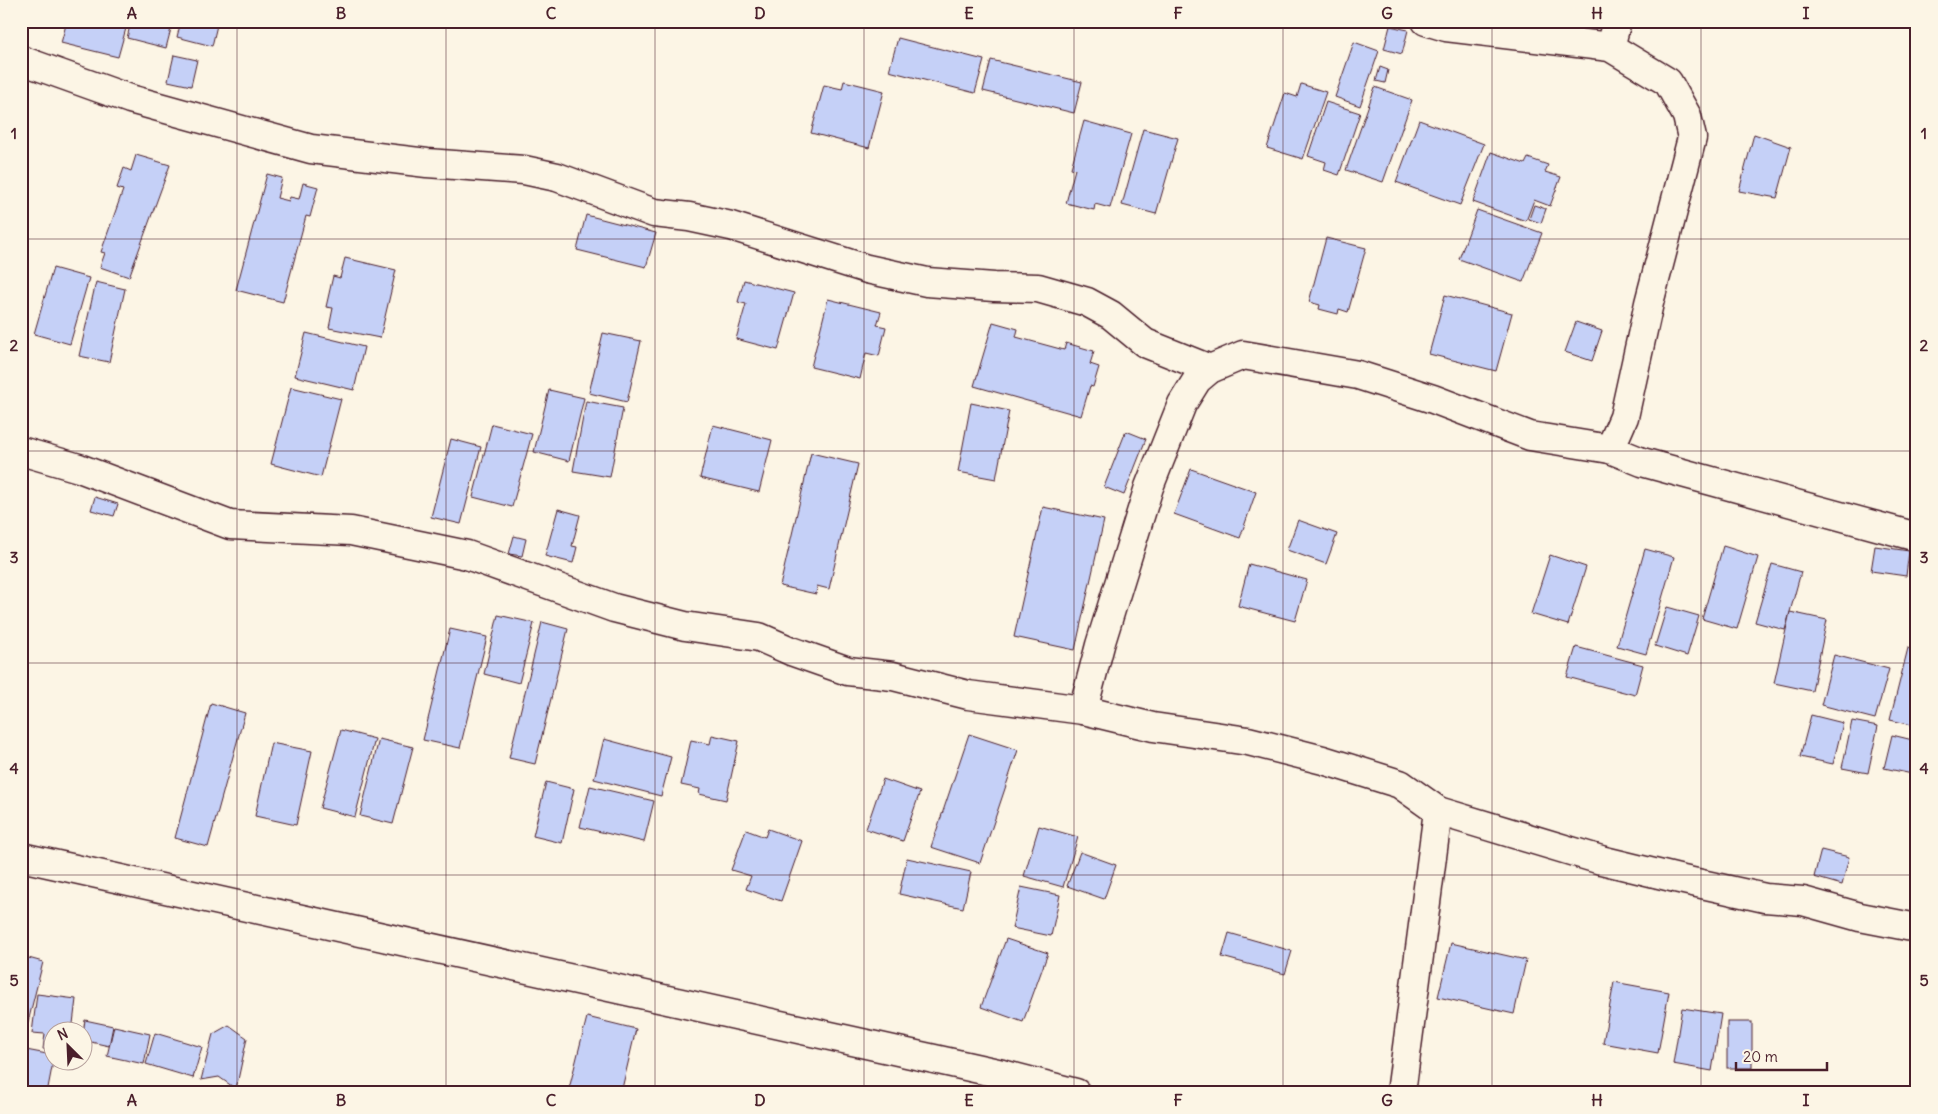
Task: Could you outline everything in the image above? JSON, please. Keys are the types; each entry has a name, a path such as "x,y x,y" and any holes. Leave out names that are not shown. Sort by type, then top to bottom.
{"street":[{"path":"1426,21 1446,27 1614,34 1668,82 1688,116 1692,138 1649,303 1624,417 1610,449"},
{"path":"21,60 130,99 310,149 427,164 524,170 557,178 654,213 731,226 868,269 927,282 1038,288 1087,302 1111,314 1145,343 1210,369"},
{"path":"1083,710 1100,645 1149,488 1182,404 1197,380 1210,369 1243,355 1358,375 1433,399 1530,436 1610,449 1642,462 1917,537"},
{"path":"21,451 79,468 230,525 351,531 467,555 614,608 685,626 759,637 791,651 848,671 893,676 968,695 1083,710 1153,728 1248,741 1323,760 1400,784 1438,811 1601,860 1765,898 1803,901 1860,917 1917,928"},
{"path":"1401,1093 1438,811"},
{"path":"21,857 1002,1074 1076,1093"}],"building":[{"path":"67,21 128,21 118,57 61,43"},
{"path":"131,21 173,21 166,48 127,38"},
{"path":"181,21 218,21 212,46 177,37"},
{"path":"1390,26 1408,30 1402,54 1384,49"},
{"path":"898,38 984,60 975,93 889,71"},
{"path":"1354,42 1379,51 1360,106 1335,97"},
{"path":"174,55 197,60 191,86 168,81"},
{"path":"991,60 1082,82 1074,113 983,91"},
{"path":"1380,67 1388,70 1385,83 1376,81"},
{"path":"844,81 884,91 869,148 811,133 824,85 842,89"},
{"path":"1301,84 1326,92 1303,159 1267,148 1285,93 1297,97"},
{"path":"1375,87 1412,100 1383,182 1346,170"},
{"path":"1326,102 1360,113 1339,175 1324,170 1326,162 1308,156"},
{"path":"1419,120 1484,144 1460,205 1396,182"},
{"path":"1084,121 1131,134 1110,208 1095,204 1094,210 1066,203 1075,169 1071,168"},
{"path":"1143,129 1178,138 1156,214 1122,205"},
{"path":"1754,134 1791,147 1777,198 1739,191"},
{"path":"1491,152 1525,164 1528,158 1548,165 1545,172 1561,177 1550,206 1534,200 1526,221 1473,202"},
{"path":"136,155 170,165 129,277 100,267 105,253 101,252 123,190 117,188 124,168 131,171"},
{"path":"267,174 282,178 277,198 289,201 290,197 299,199 303,183 318,187 310,217 306,216 283,302 236,290"},
{"path":"1534,205 1546,209 1541,223 1529,219"},
{"path":"1477,210 1542,233 1523,282 1459,259"},
{"path":"586,215 656,233 646,267 577,250"},
{"path":"1326,238 1366,248 1348,312 1339,309 1338,314 1319,309 1320,305 1309,302"},
{"path":"345,258 396,270 380,338 329,328 333,308 326,307 333,276 340,278"},
{"path":"53,268 89,278 70,344 34,334"},
{"path":"744,280 794,293 778,350 736,339 746,304 738,302"},
{"path":"96,282 125,289 109,362 79,356"},
{"path":"1445,295 1512,313 1496,371 1429,354"},
{"path":"828,299 881,312 877,325 886,327 879,356 866,353 860,379 811,367"},
{"path":"993,322 1018,329 1016,337 1064,350 1066,343 1094,351 1090,364 1099,367 1093,387 1090,386 1081,416 974,386"},
{"path":"1576,322 1602,331 1592,361 1565,352"},
{"path":"306,333 364,347 354,390 295,376"},
{"path":"603,333 641,341 627,402 589,393"},
{"path":"291,387 341,399 321,477 271,464"},
{"path":"549,390 584,398 569,461 534,452"},
{"path":"586,401 623,408 610,477 573,471"},
{"path":"971,403 1009,411 996,479 958,472"},
{"path":"492,424 532,434 512,507 473,497"},
{"path":"713,425 772,440 759,492 700,478"},
{"path":"1126,431 1146,439 1124,495 1104,487"},
{"path":"451,439 481,447 461,524 431,517"},
{"path":"811,453 858,464 829,589 817,586 816,594 780,586"},
{"path":"1191,469 1256,492 1240,538 1174,514"},
{"path":"95,497 118,504 114,516 91,510"},
{"path":"1043,507 1104,520 1075,650 1014,637"},
{"path":"558,509 580,515 572,546 577,547 573,563 545,556"},
{"path":"1298,520 1337,534 1326,564 1287,550"},
{"path":"514,536 526,539 522,556 509,554"},
{"path":"1723,546 1758,557 1737,629 1702,619"},
{"path":"1875,546 1909,551 1906,576 1871,571"},
{"path":"1645,549 1674,557 1646,654 1617,646"},
{"path":"1550,555 1586,567 1568,625 1531,614"},
{"path":"1249,564 1307,580 1295,621 1238,606"},
{"path":"1772,564 1801,572 1785,630 1755,622"},
{"path":"1667,607 1699,616 1687,656 1655,646"},
{"path":"1790,612 1827,620 1812,691 1774,683"},
{"path":"498,615 534,623 519,683 484,674"},
{"path":"542,622 568,629 535,764 509,758"},
{"path":"450,629 487,637 460,748 423,740"},
{"path":"1576,647 1643,665 1635,695 1567,677"},
{"path":"1908,648 1917,650 1917,726 1890,720"},
{"path":"1834,655 1889,669 1875,719 1821,705"},
{"path":"211,703 245,713 208,847 175,838"},
{"path":"1811,715 1843,723 1833,764 1800,757"},
{"path":"1852,721 1878,726 1868,773 1842,768"},
{"path":"341,730 375,739 355,817 320,808"},
{"path":"969,734 1018,750 980,863 931,847"},
{"path":"712,735 739,741 726,800 699,794 700,789 681,785 691,740 710,744"},
{"path":"1892,735 1917,741 1917,775 1884,768"},
{"path":"379,739 413,747 393,824 360,816"},
{"path":"604,739 671,757 661,796 594,779"},
{"path":"271,743 312,751 296,825 255,816"},
{"path":"883,779 920,792 903,841 866,829"},
{"path":"546,782 574,789 562,843 533,836"},
{"path":"590,786 654,801 644,842 580,827"},
{"path":"1039,826 1078,837 1063,887 1024,876"},
{"path":"768,829 802,841 781,901 746,889 751,876 731,870 746,830 765,837"},
{"path":"1821,850 1849,857 1842,885 1814,877"},
{"path":"1080,852 1116,865 1104,899 1067,886"},
{"path":"907,858 971,872 963,908 899,894"},
{"path":"1021,887 1060,895 1051,936 1012,928"},
{"path":"1229,933 1292,951 1285,974 1222,957"},
{"path":"1006,939 1048,953 1023,1022 981,1007"},
{"path":"1451,943 1526,960 1514,1014 1438,997"},
{"path":"21,956 43,962 27,1026 21,1024"},
{"path":"1614,982 1669,992 1658,1053 1603,1043"},
{"path":"37,994 76,999 73,1022 42,1022 42,1034 32,1033"},
{"path":"1682,1008 1721,1014 1712,1071 1673,1064"},
{"path":"587,1017 636,1029 621,1093 568,1093"},
{"path":"85,1020 113,1026 109,1046 92,1042 92,1022 85,1022"},
{"path":"1727,1022 1752,1022 1752,1068 1727,1068"},
{"path":"229,1025 247,1038 236,1089 219,1077 201,1080 213,1034"},
{"path":"114,1026 150,1034 144,1064 107,1056"},
{"path":"155,1033 202,1047 193,1078 146,1064"},
{"path":"21,1049 42,1053 42,1072 51,1072 47,1093 21,1093"}]}
